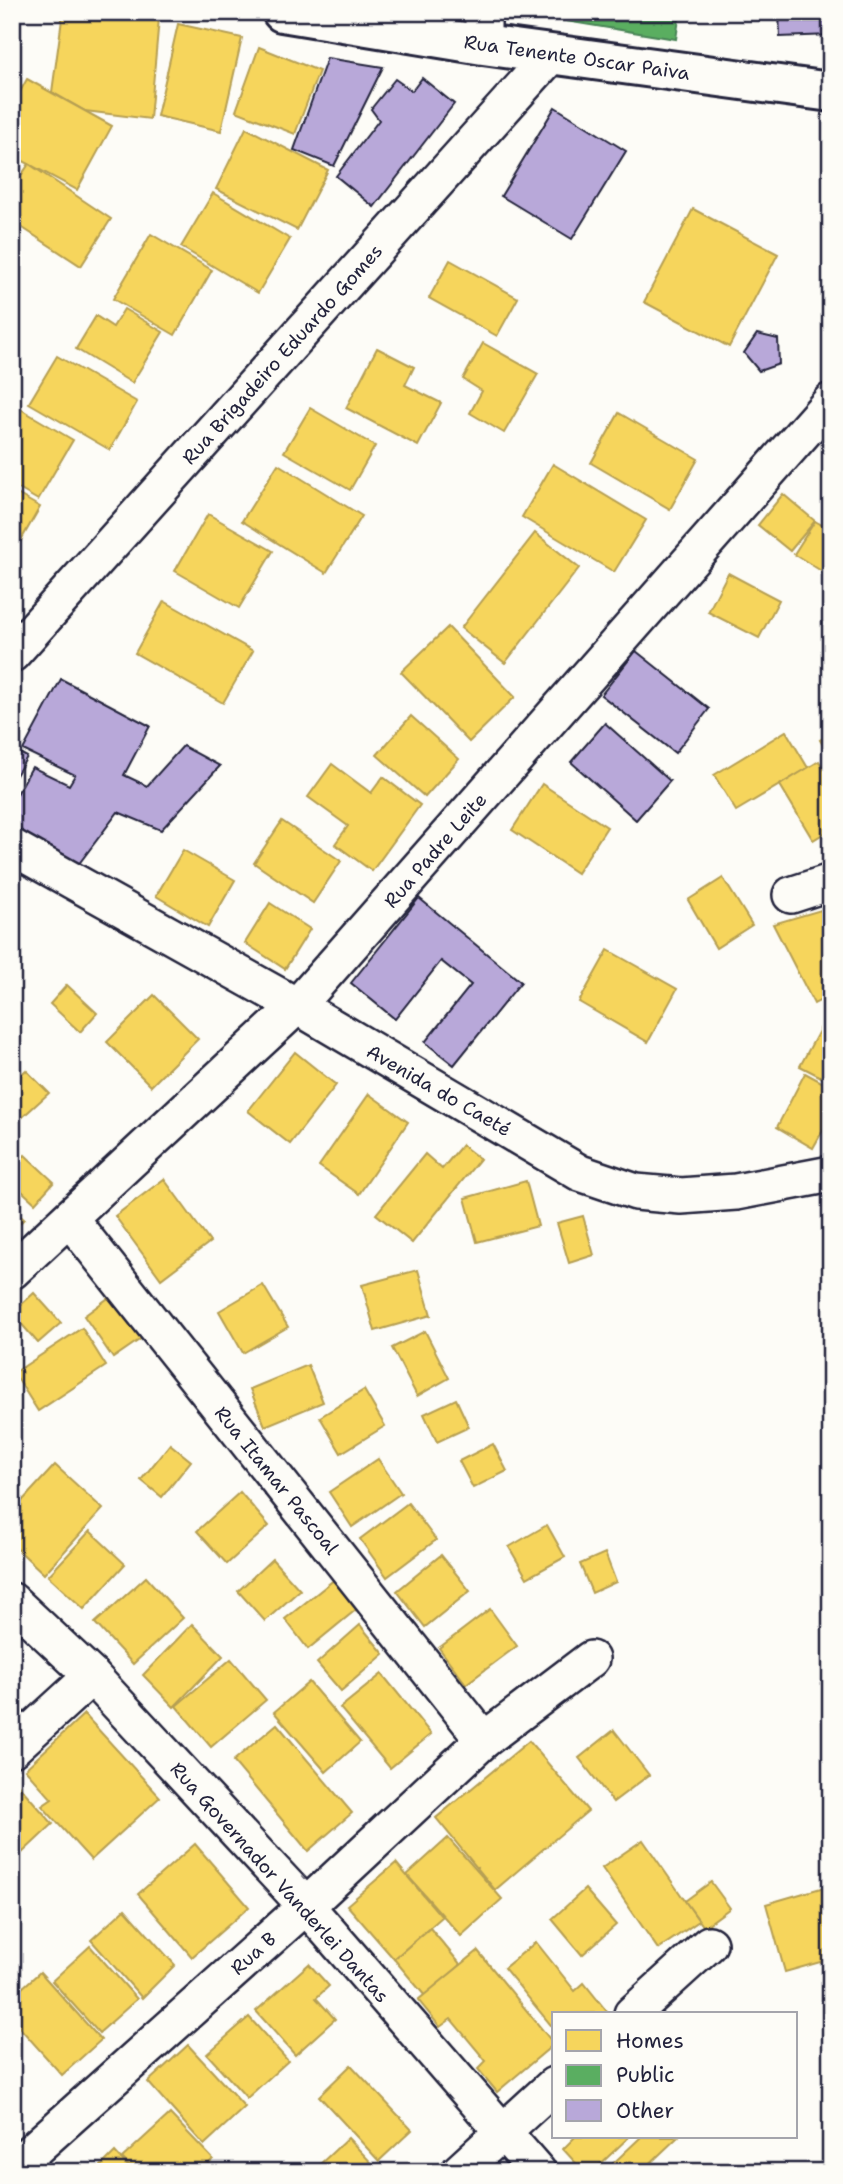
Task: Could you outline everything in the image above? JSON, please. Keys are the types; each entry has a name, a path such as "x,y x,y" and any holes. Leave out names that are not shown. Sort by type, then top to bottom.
{"street":[{"name":"Rua Tenente Oscar Paiva","path":"282,12 483,29 552,54 831,92"},
{"name":"Rua Brigadeiro Eduardo Gomes","path":"12,654 552,54"},
{"name":"Rua Padre Leite","path":"12,1271 297,1006 831,401"},
{"name":"Avenida do Caeté","path":"12,847 297,1006 580,1173 636,1192 681,1196 736,1192 831,1174"},
{"path":"791,895 831,882"},
{"name":"Rua Itamar Pascoal","path":"70,1219 484,1740"},
{"name":"Rua Governador Vanderlei Dantas","path":"12,1601 92,1676 306,1906 538,2172"},
{"name":"Rua B","path":"12,2169 306,1906 484,1740 591,1659"},
{"path":"12,1749 92,1676"},
{"path":"634,2012 709,1944"},
{"path":"459,2172 552,2087"}],"building: Homes":[{"path":"63,12 120,12 159,18 150,119 85,111 52,92"},
{"path":"178,24 242,38 221,131 157,116"},
{"path":"259,47 319,71 295,134 236,111"},
{"path":"27,79 112,126 77,190 12,155 12,106"},
{"path":"246,128 328,170 297,230 216,189"},
{"path":"29,164 111,219 81,266 12,221 12,189"},
{"path":"213,193 290,239 258,293 181,247"},
{"path":"693,209 778,254 729,347 644,302"},
{"path":"151,234 212,270 175,335 113,299"},
{"path":"450,260 518,298 497,336 429,298"},
{"path":"124,309 163,332 132,383 76,349 96,316 113,327"},
{"path":"483,343 538,374 504,433 470,413 482,391 463,379"},
{"path":"377,348 414,367 405,385 441,403 418,446 346,408"},
{"path":"57,356 137,402 110,450 29,403"},
{"path":"12,404 73,440 38,500 12,485"},
{"path":"310,408 375,446 350,490 284,452"},
{"path":"619,413 698,459 670,509 591,463"},
{"path":"278,464 362,516 326,573 242,521"},
{"path":"553,464 646,520 614,572 522,517"},
{"path":"12,491 40,507 12,556"},
{"path":"783,494 815,521 790,551 758,525"},
{"path":"208,514 273,551 239,608 175,571"},
{"path":"815,521 831,530 831,577 794,554"},
{"path":"535,533 579,568 505,663 461,628"},
{"path":"728,573 779,600 759,638 708,612"},
{"path":"164,601 253,651 223,703 135,653"},
{"path":"448,627 515,697 469,742 401,672"},
{"path":"411,716 459,759 425,797 377,755"},
{"path":"786,731 808,768 736,811 714,775"},
{"path":"831,734 831,759 820,740"},
{"path":"819,761 831,780 831,829 813,840 780,785"},
{"path":"332,764 371,793 383,777 420,805 372,871 335,844 348,826 308,797"},
{"path":"542,784 607,827 577,873 512,830"},
{"path":"282,821 341,861 313,903 254,863"},
{"path":"183,850 235,880 208,927 156,896"},
{"path":"723,878 752,925 716,948 688,900"},
{"path":"270,903 310,929 285,969 245,943"},
{"path":"831,907 831,995 814,1004 773,924"},
{"path":"608,950 677,989 648,1042 579,1002"},
{"path":"67,985 97,1013 80,1032 50,1004"},
{"path":"154,995 198,1039 151,1086 107,1042"},
{"path":"827,1016 831,1018 831,1082 800,1066"},
{"path":"295,1052 336,1085 290,1144 248,1111"},
{"path":"26,1070 49,1093 17,1122 12,1117 12,1083"},
{"path":"805,1073 831,1087 831,1116 813,1148 777,1127"},
{"path":"369,1094 408,1122 359,1194 319,1166"},
{"path":"462,1145 480,1159 412,1243 376,1214 425,1154 442,1169"},
{"path":"25,1155 54,1182 35,1203 12,1182 12,1168"},
{"path":"164,1179 210,1242 161,1279 115,1216"},
{"path":"526,1181 538,1226 477,1242 465,1198"},
{"path":"12,1209 24,1219 12,1231"},
{"path":"583,1216 594,1255 569,1263 557,1223"},
{"path":"418,1270 431,1315 375,1331 362,1285"},
{"path":"263,1285 288,1327 243,1353 219,1311"},
{"path":"34,1293 61,1323 38,1343 12,1313"},
{"path":"115,1293 145,1336 113,1358 84,1316"},
{"path":"82,1328 106,1366 38,1411 14,1373"},
{"path":"425,1331 449,1378 417,1396 392,1348"},
{"path":"308,1365 323,1402 265,1426 250,1389"},
{"path":"364,1390 385,1426 341,1453 320,1417"},
{"path":"456,1399 469,1427 437,1442 424,1414"},
{"path":"170,1444 191,1461 162,1497 141,1480"},
{"path":"493,1444 507,1471 473,1488 459,1461"},
{"path":"378,1459 401,1493 352,1527 329,1492"},
{"path":"55,1465 103,1509 44,1574 12,1544 12,1512"},
{"path":"240,1492 269,1526 227,1564 197,1531"},
{"path":"408,1503 436,1540 387,1577 360,1539"},
{"path":"547,1525 565,1557 527,1578 509,1547"},
{"path":"90,1531 125,1564 84,1609 48,1576"},
{"path":"605,1553 616,1582 592,1593 580,1564"},
{"path":"441,1555 470,1591 425,1627 397,1591"},
{"path":"272,1559 300,1590 265,1621 238,1591"},
{"path":"146,1577 183,1618 133,1664 95,1623"},
{"path":"335,1579 358,1608 308,1649 285,1619"},
{"path":"490,1609 517,1646 466,1684 439,1648"},
{"path":"192,1624 223,1656 174,1707 143,1675"},
{"path":"360,1625 384,1654 341,1691 317,1663"},
{"path":"231,1659 266,1700 211,1747 176,1706"},
{"path":"382,1674 431,1734 390,1768 340,1708"},
{"path":"309,1682 360,1742 326,1772 274,1712"},
{"path":"84,1714 160,1797 91,1860 42,1806 52,1799 25,1769"},
{"path":"277,1724 352,1813 308,1851 233,1761"},
{"path":"614,1730 649,1775 613,1802 579,1758"},
{"path":"529,1741 588,1811 495,1890 436,1818"},
{"path":"14,1780 53,1824 22,1853 12,1842"},
{"path":"448,1838 502,1899 461,1936 407,1875"},
{"path":"643,1840 699,1921 658,1949 602,1868"},
{"path":"195,1844 249,1907 192,1957 138,1894"},
{"path":"396,1863 442,1917 394,1959 347,1905"},
{"path":"711,1882 730,1908 704,1927 685,1901"},
{"path":"831,1885 831,1959 785,1972 766,1904"},
{"path":"585,1889 616,1925 582,1955 552,1919"},
{"path":"125,1909 175,1965 142,1998 91,1940"},
{"path":"430,1928 461,1965 425,1996 394,1959"},
{"path":"536,1942 575,1991 584,1983 607,2012 552,2012 552,2027 504,1968"},
{"path":"90,1946 137,1999 99,2033 52,1981"},
{"path":"478,1951 552,2042 552,2046 497,2092 478,2069 486,2061 451,2019 440,2027 418,2000"},
{"path":"309,1964 329,1986 316,1998 335,2019 295,2055 256,2011"},
{"path":"40,1972 101,2040 62,2075 12,2019 12,1997"},
{"path":"249,2017 288,2061 247,2098 207,2054"},
{"path":"188,2045 245,2107 204,2145 148,2082"},
{"path":"351,2065 412,2130 379,2161 319,2096"},
{"path":"170,2114 213,2159 200,2172 135,2172 122,2158"},
{"path":"348,2138 380,2172 324,2172 318,2166"},
{"path":"574,2138 628,2138 592,2172 584,2172 563,2149"},
{"path":"640,2138 677,2138 641,2172 604,2172"},
{"path":"115,2152 133,2172 95,2172"}],"building: Public":[{"path":"535,12 680,12 676,39 535,16"}],"building: Other":[{"path":"779,12 831,12 831,35 780,37"},
{"path":"327,58 383,67 334,166 294,150"},
{"path":"422,78 454,104 374,207 336,176 379,120 371,109 395,79 412,91"},
{"path":"555,107 626,151 572,239 501,196"},
{"path":"757,334 778,339 779,364 759,371 744,353"},
{"path":"636,651 709,709 675,753 601,695"},
{"path":"61,679 150,726 124,775 147,786 183,746 220,766 161,830 118,812 78,865 12,826 12,803 32,767 69,785 75,775 23,750"},
{"path":"605,723 670,781 636,820 571,762"},
{"path":"12,749 27,757 12,782"},
{"path":"419,898 521,982 454,1065 425,1042 471,985 441,961 395,1019 351,983"}]}
